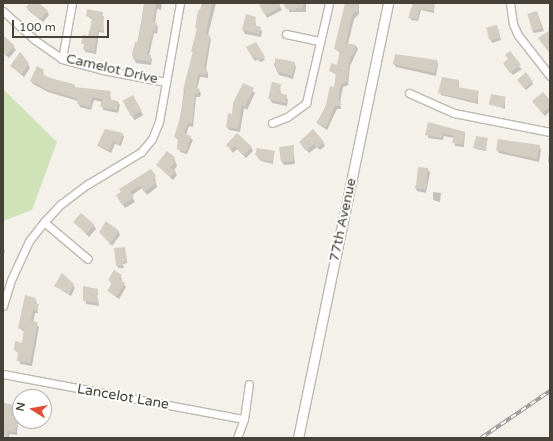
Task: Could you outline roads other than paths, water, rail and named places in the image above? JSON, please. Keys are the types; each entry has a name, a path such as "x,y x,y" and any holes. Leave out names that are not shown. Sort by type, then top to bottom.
{"street":[{"path":"62,59 72,3"},
{"path":"3,306 7,279 29,241 44,222 61,204 88,184 140,152 152,139 159,122 180,3"},
{"path":"272,123 288,117 306,103 329,3"},
{"name":"77th Avenue","path":"298,438 388,3"},
{"path":"510,3 513,24 518,36 550,76"},
{"name":"Camelot Drive","path":"3,11 35,40 62,59 103,70 166,82"},
{"path":"286,34 320,41"},
{"path":"409,93 454,113 550,132"},
{"path":"44,222 88,259"},
{"name":"Lancelot Lane","path":"3,374 244,419"},
{"path":"237,438 244,419 249,384"}],"railway":[{"path":"481,438 550,391"}]}
